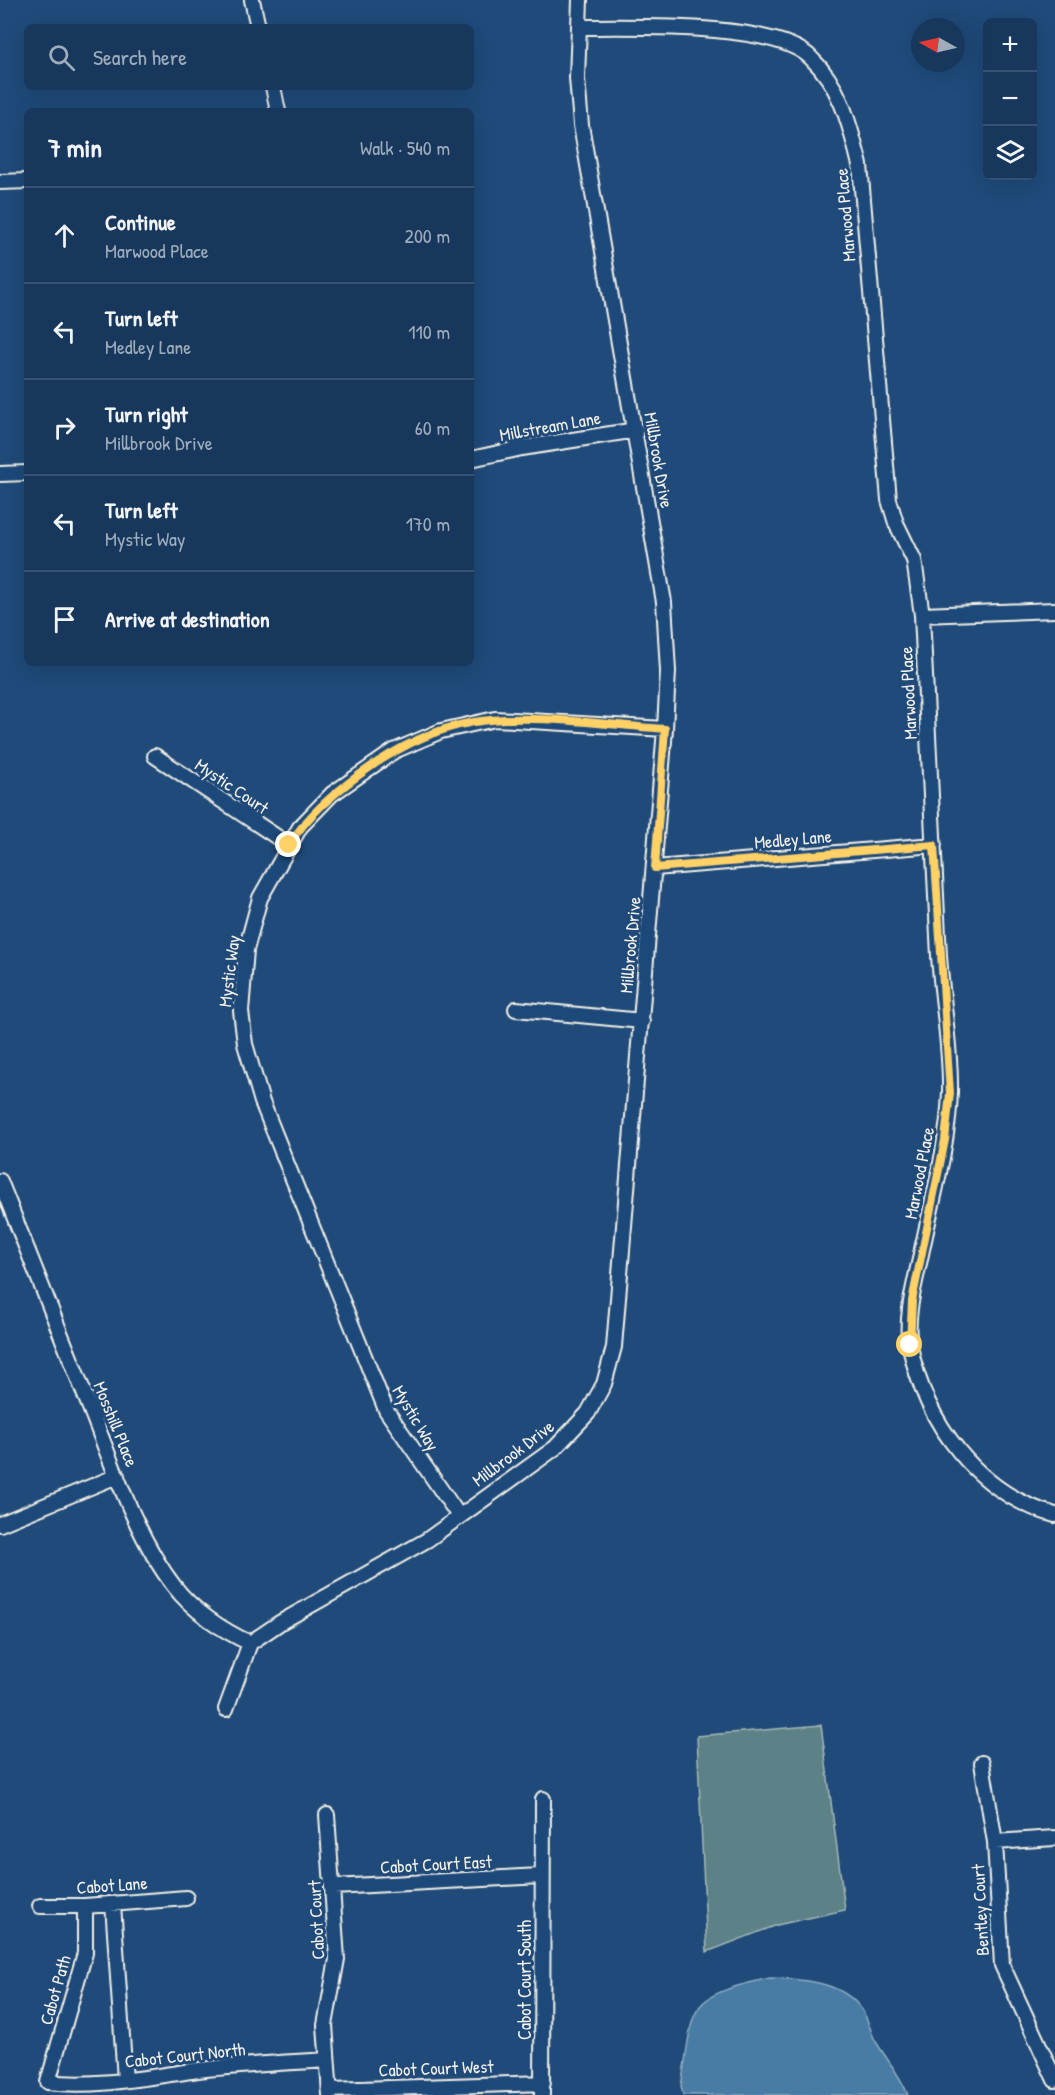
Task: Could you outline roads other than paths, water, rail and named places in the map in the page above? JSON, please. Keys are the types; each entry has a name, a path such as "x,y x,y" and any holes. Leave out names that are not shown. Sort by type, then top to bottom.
{"street":[{"path":"252,0 257,24"},
{"name":"Millbrook Drive","path":"250,1643 281,1622 427,1540 555,1449 588,1413 604,1384 614,1347 655,868 668,670 664,602 636,430 581,125 577,78 580,0"},
{"name":"Marwood Place","path":"579,27 738,32 788,42 811,57 839,98 848,117 860,165 889,500 896,523 914,560 922,615 950,1093 945,1140 912,1301 910,1345 923,1389 949,1440 985,1479 1004,1492 1055,1515"},
{"path":"274,90 277,108"},
{"path":"0,182 24,182"},
{"name":"Millstream Lane","path":"474,458 522,448 636,430"},
{"path":"0,474 24,473"},
{"path":"922,615 1055,610"},
{"name":"Mystic Way","path":"459,1516 386,1410 262,1102 245,1044 241,1011 246,950 260,898 300,828 332,794 394,751 441,731 495,719 665,729"},
{"name":"Mystic Court","path":"155,756 289,845"},
{"name":"Medley Lane","path":"655,868 934,845"},
{"path":"516,1009 642,1021"},
{"name":"Mosshill Place","path":"0,1181 117,1476 143,1533 175,1588 221,1627 250,1643"},
{"path":"0,1524 117,1476"},
{"path":"226,1709 250,1643"},
{"name":"Bentley Court","path":"982,1763 995,1842 1002,1965 1055,2080"},
{"name":"Cabot Court South","path":"543,1799 541,1876 543,2089"},
{"name":"Cabot Court","path":"327,1815 337,1959 327,2009 326,2060 330,2092"},
{"path":"995,1842 1055,1838"},
{"name":"Cabot Court East","path":"333,1887 541,1876"},
{"name":"Cabot Lane","path":"40,1906 85,1906 186,1898"},
{"path":"113,1904 125,2080"},
{"name":"Cabot Path","path":"48,2082 85,1953 85,1906"},
{"name":"Cabot Court North","path":"48,2082 66,2084 125,2080 199,2070 326,2060"},
{"name":"Cabot Court West","path":"330,2092 543,2089"}],"water":[{"path":"770,1978 795,1979 833,1987 854,2000 864,2013 875,2040 897,2073 908,2095 683,2095 681,2086 689,2038 692,2021 698,2009 707,1999 721,1991"}]}
